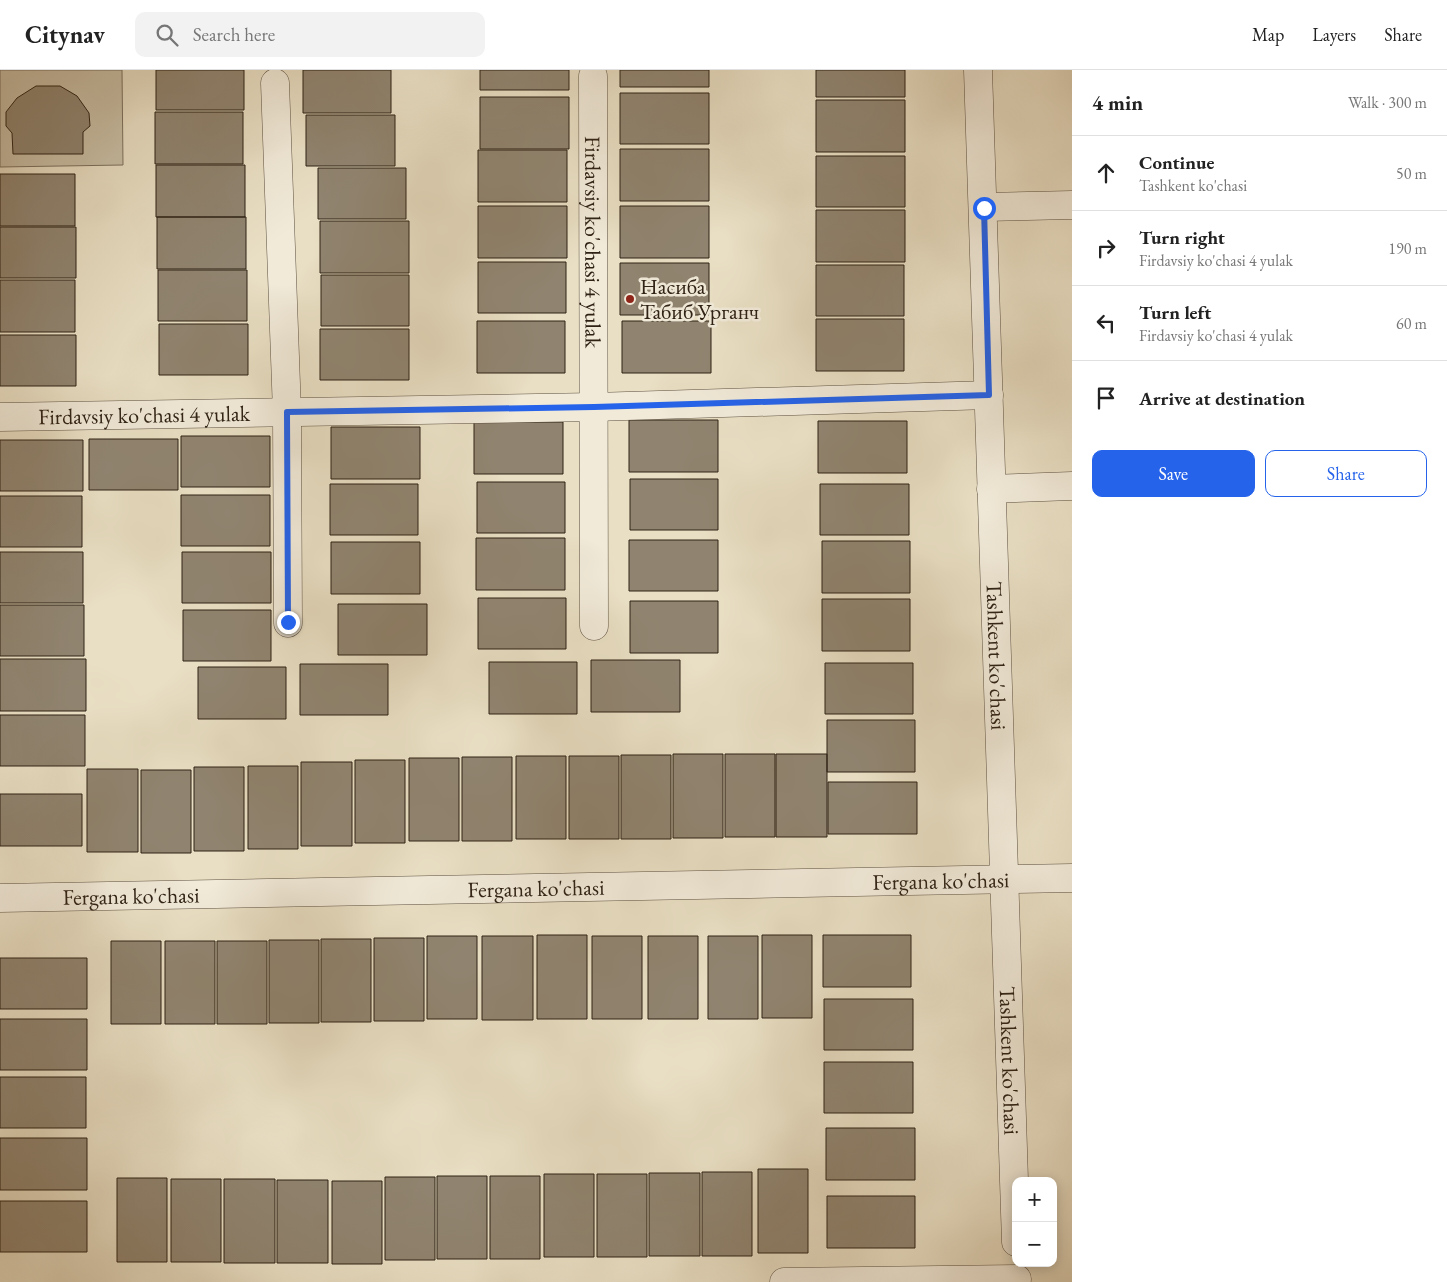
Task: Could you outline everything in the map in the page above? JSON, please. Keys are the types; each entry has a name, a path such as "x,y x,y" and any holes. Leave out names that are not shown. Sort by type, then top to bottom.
{"street":[{"name":"Tashkent ko'chasi","path":"978,70 984,208 991,489 1015,1222"},
{"name":"Firdavsiy ko'chasi 4 yulak","path":"593,76 594,626"},
{"path":"275,84 287,412 288,622"},
{"path":"984,208 1072,205"},
{"name":"Firdavsiy ko'chasi 4 yulak","path":"0,417 594,407 989,395"},
{"path":"991,489 1072,486"},
{"name":"Fergana ko'chasi","path":"0,898 1072,878"},
{"path":"784,1282 1017,1275"}],"shaded area":[{"path":"0,70 122,70 123,165 0,167"}],"building":[{"path":"156,70 244,70 244,110 156,110"},
{"path":"303,70 391,70 391,113 303,113"},
{"path":"480,70 569,70 569,90 480,90"},
{"path":"620,70 709,70 709,87 620,87"},
{"path":"816,70 905,70 905,97 816,97"},
{"path":"36,86 60,86 77,96 89,113 90,126 83,132 83,154 13,154 12,133 6,126 6,112 17,98"},
{"path":"620,93 709,93 709,144 620,144"},
{"path":"480,97 569,97 569,149 480,149"},
{"path":"816,100 905,100 905,152 816,152"},
{"path":"155,112 243,112 243,164 155,164"},
{"path":"306,115 395,115 395,166 306,166"},
{"path":"620,149 709,149 709,201 620,201"},
{"path":"478,150 567,150 567,202 478,202"},
{"path":"816,156 905,156 905,207 816,207"},
{"path":"156,165 245,165 245,217 156,217"},
{"path":"318,168 406,168 406,219 318,219"},
{"path":"0,174 75,174 75,226 0,226"},
{"path":"478,206 567,206 567,258 478,258"},
{"path":"620,206 709,206 709,258 620,258"},
{"path":"816,210 905,210 905,262 816,262"},
{"path":"157,217 246,217 246,269 157,269"},
{"path":"320,221 409,221 409,273 320,273"},
{"path":"0,227 76,227 76,278 0,278"},
{"path":"478,262 566,262 566,313 478,313"},
{"path":"620,263 709,263 709,315 620,315"},
{"path":"816,265 904,265 904,316 816,316"},
{"path":"158,270 247,270 247,321 158,321"},
{"path":"321,275 409,275 409,326 321,326"},
{"path":"0,280 75,280 75,332 0,332"},
{"path":"816,319 904,319 904,371 816,371"},
{"path":"477,321 565,321 565,373 477,373"},
{"path":"622,321 711,321 711,373 622,373"},
{"path":"159,324 248,324 248,375 159,375"},
{"path":"320,329 409,329 409,380 320,380"},
{"path":"0,335 76,335 76,386 0,386"},
{"path":"629,420 718,420 718,472 629,472"},
{"path":"818,421 907,421 907,473 818,473"},
{"path":"474,422 563,422 563,474 474,474"},
{"path":"331,427 420,427 420,479 331,479"},
{"path":"181,436 270,436 270,487 181,487"},
{"path":"89,439 178,439 178,490 89,490"},
{"path":"0,440 83,440 83,491 0,491"},
{"path":"630,479 718,479 718,530 630,530"},
{"path":"477,482 565,482 565,533 477,533"},
{"path":"330,484 418,484 418,535 330,535"},
{"path":"820,484 909,484 909,535 820,535"},
{"path":"181,495 270,495 270,546 181,546"},
{"path":"0,496 82,496 82,547 0,547"},
{"path":"476,538 565,538 565,590 476,590"},
{"path":"629,540 718,540 718,591 629,591"},
{"path":"822,541 910,541 910,593 822,593"},
{"path":"331,542 420,542 420,594 331,594"},
{"path":"0,552 83,552 83,603 0,603"},
{"path":"182,552 271,552 271,603 182,603"},
{"path":"478,598 566,598 566,649 478,649"},
{"path":"822,599 910,599 910,651 822,651"},
{"path":"630,601 718,601 718,653 630,653"},
{"path":"338,604 427,604 427,655 338,655"},
{"path":"0,605 84,605 84,656 0,656"},
{"path":"183,610 271,610 271,661 183,661"},
{"path":"0,659 86,659 86,711 0,711"},
{"path":"591,660 680,660 680,712 591,712"},
{"path":"489,662 577,662 577,714 489,714"},
{"path":"825,663 913,663 913,714 825,714"},
{"path":"300,664 388,664 388,715 300,715"},
{"path":"198,667 286,667 286,719 198,719"},
{"path":"0,715 85,715 85,766 0,766"},
{"path":"827,720 915,720 915,772 827,772"},
{"path":"673,754 723,754 723,838 673,838"},
{"path":"725,754 775,754 775,837 725,837"},
{"path":"776,754 827,754 827,837 776,837"},
{"path":"621,755 671,755 671,839 621,839"},
{"path":"516,756 566,756 566,839 516,839"},
{"path":"569,756 619,756 619,839 569,839"},
{"path":"462,757 512,757 512,841 462,841"},
{"path":"409,758 459,758 459,841 409,841"},
{"path":"355,760 405,760 405,843 355,843"},
{"path":"301,762 352,762 352,846 301,846"},
{"path":"248,766 298,766 298,849 248,849"},
{"path":"194,767 244,767 244,851 194,851"},
{"path":"87,769 138,769 138,852 87,852"},
{"path":"141,770 191,770 191,853 141,853"},
{"path":"828,782 917,782 917,834 828,834"},
{"path":"0,794 82,794 82,846 0,846"},
{"path":"537,935 587,935 587,1019 537,1019"},
{"path":"762,935 812,935 812,1018 762,1018"},
{"path":"823,935 911,935 911,987 823,987"},
{"path":"427,936 477,936 477,1019 427,1019"},
{"path":"482,936 533,936 533,1020 482,1020"},
{"path":"592,936 642,936 642,1019 592,1019"},
{"path":"648,936 698,936 698,1019 648,1019"},
{"path":"708,936 758,936 758,1019 708,1019"},
{"path":"374,938 424,938 424,1021 374,1021"},
{"path":"321,939 371,939 371,1022 321,1022"},
{"path":"269,940 319,940 319,1023 269,1023"},
{"path":"111,941 161,941 161,1024 111,1024"},
{"path":"165,941 215,941 215,1024 165,1024"},
{"path":"217,941 267,941 267,1024 217,1024"},
{"path":"0,958 87,958 87,1009 0,1009"},
{"path":"824,999 913,999 913,1050 824,1050"},
{"path":"0,1019 87,1019 87,1070 0,1070"},
{"path":"824,1062 913,1062 913,1113 824,1113"},
{"path":"0,1077 86,1077 86,1128 0,1128"},
{"path":"826,1128 915,1128 915,1180 826,1180"},
{"path":"0,1138 87,1138 87,1190 0,1190"},
{"path":"758,1169 808,1169 808,1253 758,1253"},
{"path":"702,1172 752,1172 752,1256 702,1256"},
{"path":"649,1173 700,1173 700,1256 649,1256"},
{"path":"544,1174 594,1174 594,1257 544,1257"},
{"path":"597,1174 647,1174 647,1257 597,1257"},
{"path":"437,1176 487,1176 487,1259 437,1259"},
{"path":"490,1176 540,1176 540,1259 490,1259"},
{"path":"385,1177 435,1177 435,1260 385,1260"},
{"path":"117,1178 167,1178 167,1262 117,1262"},
{"path":"171,1179 221,1179 221,1262 171,1262"},
{"path":"224,1179 275,1179 275,1263 224,1263"},
{"path":"277,1180 328,1180 328,1263 277,1263"},
{"path":"332,1181 382,1181 382,1264 332,1264"},
{"path":"827,1196 915,1196 915,1248 827,1248"},
{"path":"0,1201 87,1201 87,1252 0,1252"}],"place":[{"name":"Насиба Табиб Урганч","path":"630,299"}],"route":[{"path":"288,622 287,412 594,407 989,395 984,208"}]}
